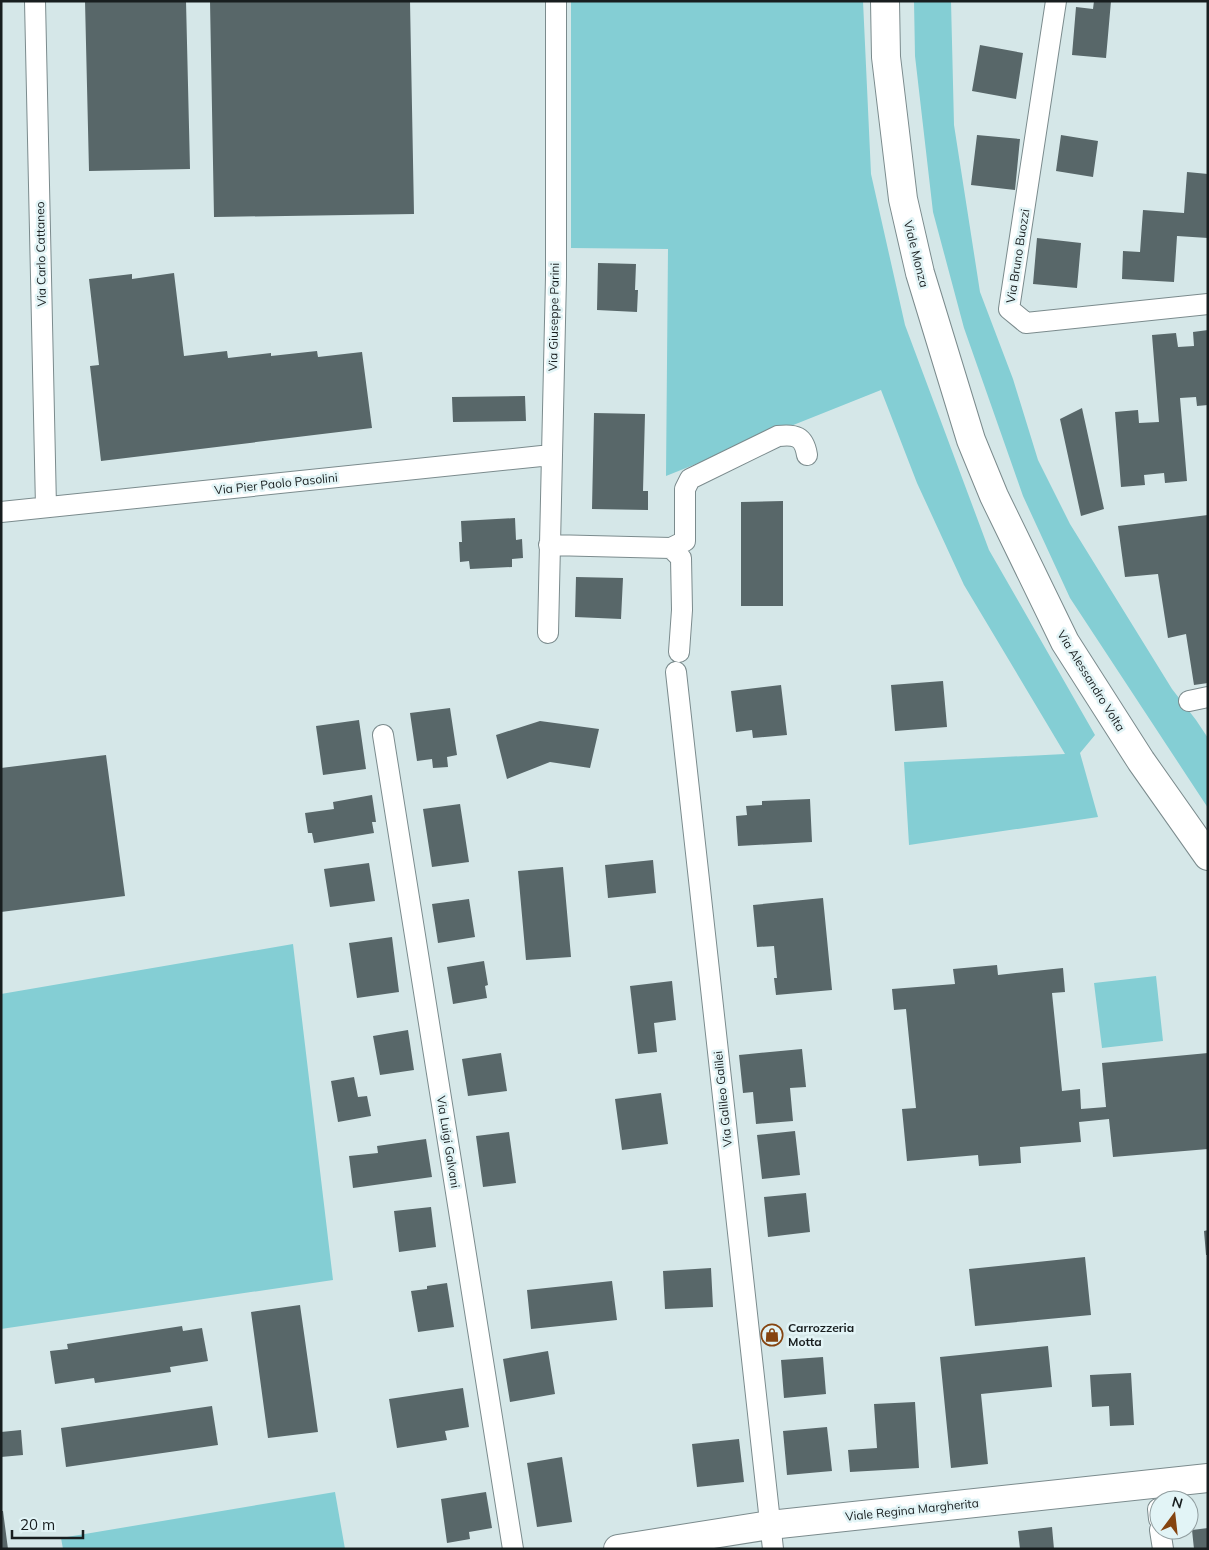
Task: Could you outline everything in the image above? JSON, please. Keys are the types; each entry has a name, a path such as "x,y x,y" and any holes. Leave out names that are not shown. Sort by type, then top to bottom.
{"main road":[{"name":"Viale Monza","path":"885,1 886,58 903,199 920,273 965,422 994,496"},
{"name":"Via Alessandro Volta","path":"994,496 1065,642 1141,761 1208,856"},
{"name":"Viale Regina Margherita","path":"618,1549 771,1537 1208,1478"}],"street":[{"name":"Via Carlo Cattaneo","path":"36,1 46,507"},
{"name":"Via Giuseppe Parini","path":"548,633 556,277 556,1"},
{"name":"Via Bruno Buozzi","path":"1056,1 1010,309 1026,323 1208,304"},
{"path":"549,545 671,548 685,541 685,489 690,479 778,436 791,435 800,439 806,446 807,454"},
{"name":"Via Pier Paolo Pasolini","path":"1,512 551,455"},
{"path":"671,548 681,558 682,610 679,652"},
{"name":"Via Galileo Galilei","path":"676,672 771,1537"},
{"name":"Via Luigi Galvani","path":"383,735 513,1549"}],"shaded area":[{"path":"571,1 863,1 871,174 905,325 989,550 1095,735 1080,753 1098,817 909,845 904,762 1065,754 964,585 917,483 881,390 666,476 668,249 571,248"},
{"path":"914,1 951,1 954,125 980,292 1013,379 1038,460 1070,524 1172,689 1208,738 1208,808 1070,598 1023,496 964,328 933,212 915,56"},
{"path":"293,944 333,1280 1,1329 1,994"},
{"path":"1156,976 1163,1041 1102,1048 1094,983"},
{"path":"335,1492 345,1549 63,1549 61,1538"}],"building":[{"path":"85,1 186,1 190,169 89,171"},
{"path":"210,1 410,1 414,214 214,217"},
{"path":"1094,1 1111,1 1106,58 1072,55 1076,7 1093,9"},
{"path":"980,45 1023,53 1016,99 972,91"},
{"path":"977,135 1020,139 1015,190 971,185"},
{"path":"1061,135 1098,141 1093,177 1056,171"},
{"path":"1187,172 1208,174 1208,238 1177,236 1174,282 1122,279 1123,251 1140,252 1143,210 1184,213"},
{"path":"1037,238 1081,243 1077,288 1033,284"},
{"path":"598,263 636,264 635,290 638,290 637,312 597,310"},
{"path":"174,273 184,356 227,351 228,358 271,353 271,356 317,351 318,357 362,352 372,428 101,461 90,366 99,365 89,279 132,274 132,279"},
{"path":"1208,330 1208,405 1197,406 1196,397 1180,398 1187,481 1165,483 1164,473 1144,475 1145,485 1121,487 1115,412 1138,410 1139,423 1159,422 1152,335 1176,333 1178,347 1194,346 1193,332"},
{"path":"525,396 526,421 453,422 452,397"},
{"path":"1082,408 1104,509 1081,516 1060,419"},
{"path":"594,413 645,414 643,491 648,491 648,510 592,509"},
{"path":"783,501 783,606 741,606 741,502"},
{"path":"1208,515 1208,683 1194,685 1186,634 1168,638 1158,574 1125,577 1118,526"},
{"path":"515,518 516,540 522,539 523,558 512,559 512,567 470,569 469,561 460,562 459,542 462,542 461,521"},
{"path":"576,577 623,578 621,619 575,617"},
{"path":"943,681 947,727 895,731 891,685"},
{"path":"781,685 787,735 753,738 752,730 736,732 731,691"},
{"path":"450,708 457,755 447,757 448,767 433,768 432,759 417,761 410,713"},
{"path":"359,720 366,769 323,775 316,726"},
{"path":"540,721 599,729 590,768 550,762 507,779 496,735"},
{"path":"106,755 125,896 1,912 1,768"},
{"path":"372,795 376,822 372,822 374,833 314,843 312,833 308,833 305,813 334,809 333,802"},
{"path":"810,799 812,842 738,846 736,816 747,815 746,806 762,805 762,801"},
{"path":"460,804 469,862 432,867 423,809"},
{"path":"653,860 656,893 608,898 605,865"},
{"path":"369,863 375,901 330,907 324,869"},
{"path":"563,867 571,957 526,960 518,871"},
{"path":"823,898 832,990 776,995 774,978 777,978 774,946 757,947 753,905"},
{"path":"469,899 475,937 438,943 432,904"},
{"path":"392,937 399,992 357,998 349,943"},
{"path":"484,961 488,985 485,986 487,998 453,1004 447,967"},
{"path":"997,965 998,975 1063,968 1065,992 1052,993 1062,1091 1080,1089 1081,1109 1106,1107 1102,1063 1208,1053 1208,1149 1113,1157 1109,1119 1079,1122 1081,1142 1020,1147 1021,1163 979,1166 978,1155 907,1161 902,1109 916,1108 906,1009 894,1010 892,989 955,984 953,969"},
{"path":"672,981 676,1020 654,1023 657,1052 638,1054 630,986"},
{"path":"408,1030 414,1070 380,1075 373,1036"},
{"path":"802,1049 806,1087 790,1088 793,1121 756,1124 753,1092 743,1093 739,1055"},
{"path":"501,1053 507,1091 468,1096 462,1059"},
{"path":"354,1077 358,1097 367,1096 371,1116 338,1122 331,1081"},
{"path":"661,1093 668,1144 622,1150 615,1099"},
{"path":"795,1131 800,1175 762,1179 757,1135"},
{"path":"509,1132 516,1183 483,1187 476,1136"},
{"path":"426,1139 432,1177 353,1188 349,1156 378,1153 377,1146"},
{"path":"806,1193 810,1232 768,1237 764,1197"},
{"path":"431,1207 436,1247 399,1252 394,1211"},
{"path":"1208,1230 1208,1255 1206,1255 1204,1231"},
{"path":"1085,1257 1091,1315 975,1326 969,1269"},
{"path":"711,1268 713,1307 665,1309 663,1271"},
{"path":"612,1281 617,1320 531,1329 527,1290"},
{"path":"447,1283 454,1327 418,1332 411,1291 427,1289 427,1286"},
{"path":"300,1305 318,1432 268,1438 251,1312"},
{"path":"182,1326 183,1331 202,1328 208,1361 170,1367 171,1372 95,1383 94,1378 55,1384 50,1351 68,1349 67,1344"},
{"path":"1048,1346 1052,1387 981,1394 988,1464 951,1468 940,1357"},
{"path":"548,1351 555,1394 510,1402 503,1359"},
{"path":"823,1357 826,1394 784,1398 781,1360"},
{"path":"1131,1373 1134,1425 1110,1426 1109,1406 1092,1407 1090,1375"},
{"path":"463,1388 469,1427 445,1431 447,1440 397,1448 389,1399"},
{"path":"915,1402 919,1468 850,1472 848,1450 877,1448 874,1404"},
{"path":"212,1406 218,1445 66,1467 61,1428"},
{"path":"827,1427 832,1471 787,1475 783,1431"},
{"path":"21,1430 23,1455 1,1457 1,1432"},
{"path":"739,1439 744,1482 697,1487 692,1444"},
{"path":"562,1457 572,1522 537,1527 527,1463"},
{"path":"486,1492 492,1528 469,1532 470,1539 447,1543 441,1499"},
{"path":"1,1511 3,1511 8,1549 1,1549"},
{"path":"1052,1527 1054,1549 1020,1549 1018,1531"},
{"path":"1208,1528 1208,1549 1194,1549 1193,1540 1199,1540 1199,1529"}],"place":[{"name":"Carrozzeria Motta","path":"772,1335"}]}
